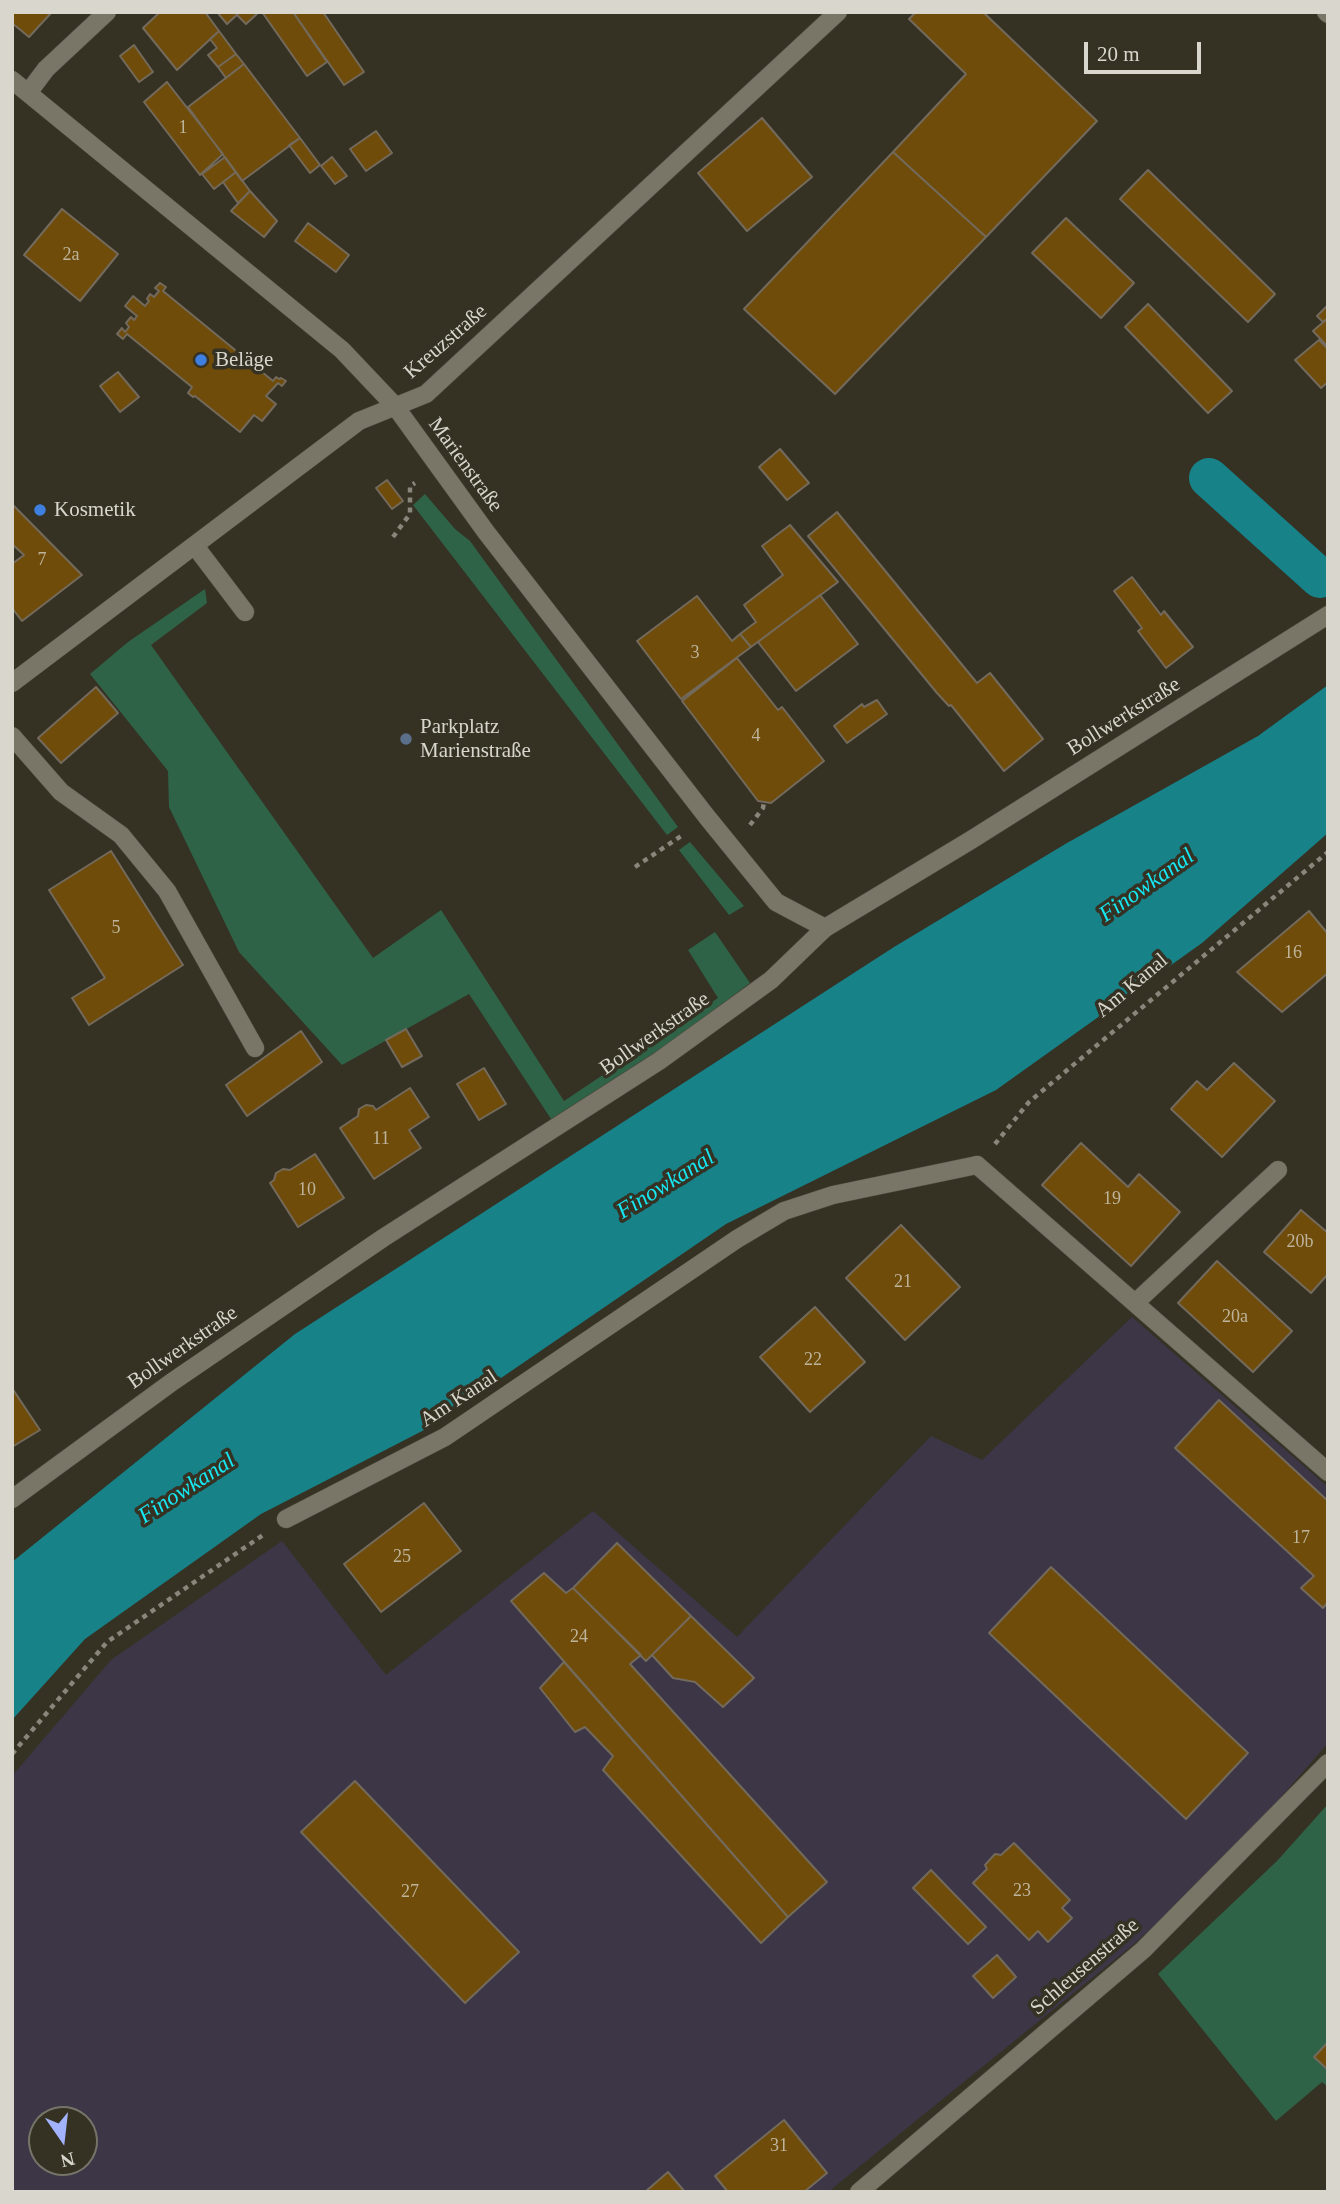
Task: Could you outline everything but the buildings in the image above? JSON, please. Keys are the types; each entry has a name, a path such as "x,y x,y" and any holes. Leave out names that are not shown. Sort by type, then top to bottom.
{"street":[{"path":"28,93 46,69 107,12"},
{"name":"Kreuzstraße","path":"12,683 359,421 426,394 838,12"},
{"name":"Marienstraße","path":"12,80 342,350 395,407 494,543 776,902 825,928"},
{"path":"195,546 244,612"},
{"name":"Bollwerkstraße","path":"12,1499 172,1382 383,1238 659,1061 825,928 971,840 1328,615"},
{"path":"12,736 61,792 121,835 167,891 254,1048"},
{"path":"977,1165 1328,1472"},
{"name":"Am Kanal","path":"286,1519 444,1437 737,1239 784,1211 833,1195 977,1165"},
{"path":"1135,1303 1278,1170"},
{"name":"Schleusenstraße","path":"859,2192 1143,1950 1328,1763"}],"path":[{"path":"393,537 410,514 410,486 438,466"},
{"path":"635,867 707,817"},
{"name":"Am Kanal","path":"977,1165 1029,1102 1328,852"},
{"path":"12,1754 107,1643 286,1519"}],"shaded area":[{"path":"1132,1317 1328,1487 1328,1743 1229,1857 1134,1944 828,2192 12,2192 12,1776 111,1660 282,1541 386,1675 593,1511 737,1637 931,1436 982,1460"}],"green space":[{"path":"425,494 455,529 470,541 678,827 667,835 413,505"},
{"path":"205,589 207,603 151,645 373,958 441,910 564,1101 718,998 688,950 715,932 750,983 665,1046 551,1119 469,994 342,1065 239,952 169,807 168,771 90,674 128,642"},
{"path":"690,842 744,906 729,915 679,850"},
{"path":"1328,1804 1328,2087 1322,2082 1276,2121 1158,1974 1277,1861"}],"water":[{"name":"Finowkanal","path":"1328,685 1328,833 1202,943 996,1090 726,1224 428,1428 261,1514 85,1639 12,1720 12,1562 295,1334 894,947 1067,843 1258,736"}],"waterway":[{"path":"1209,478 1320,578"}],"place":[{"name":"Beläge","path":"201,360"},
{"name":"Kosmetik","path":"40,510"},
{"name":"Parkplatz Marienstraße","path":"406,739"}]}
